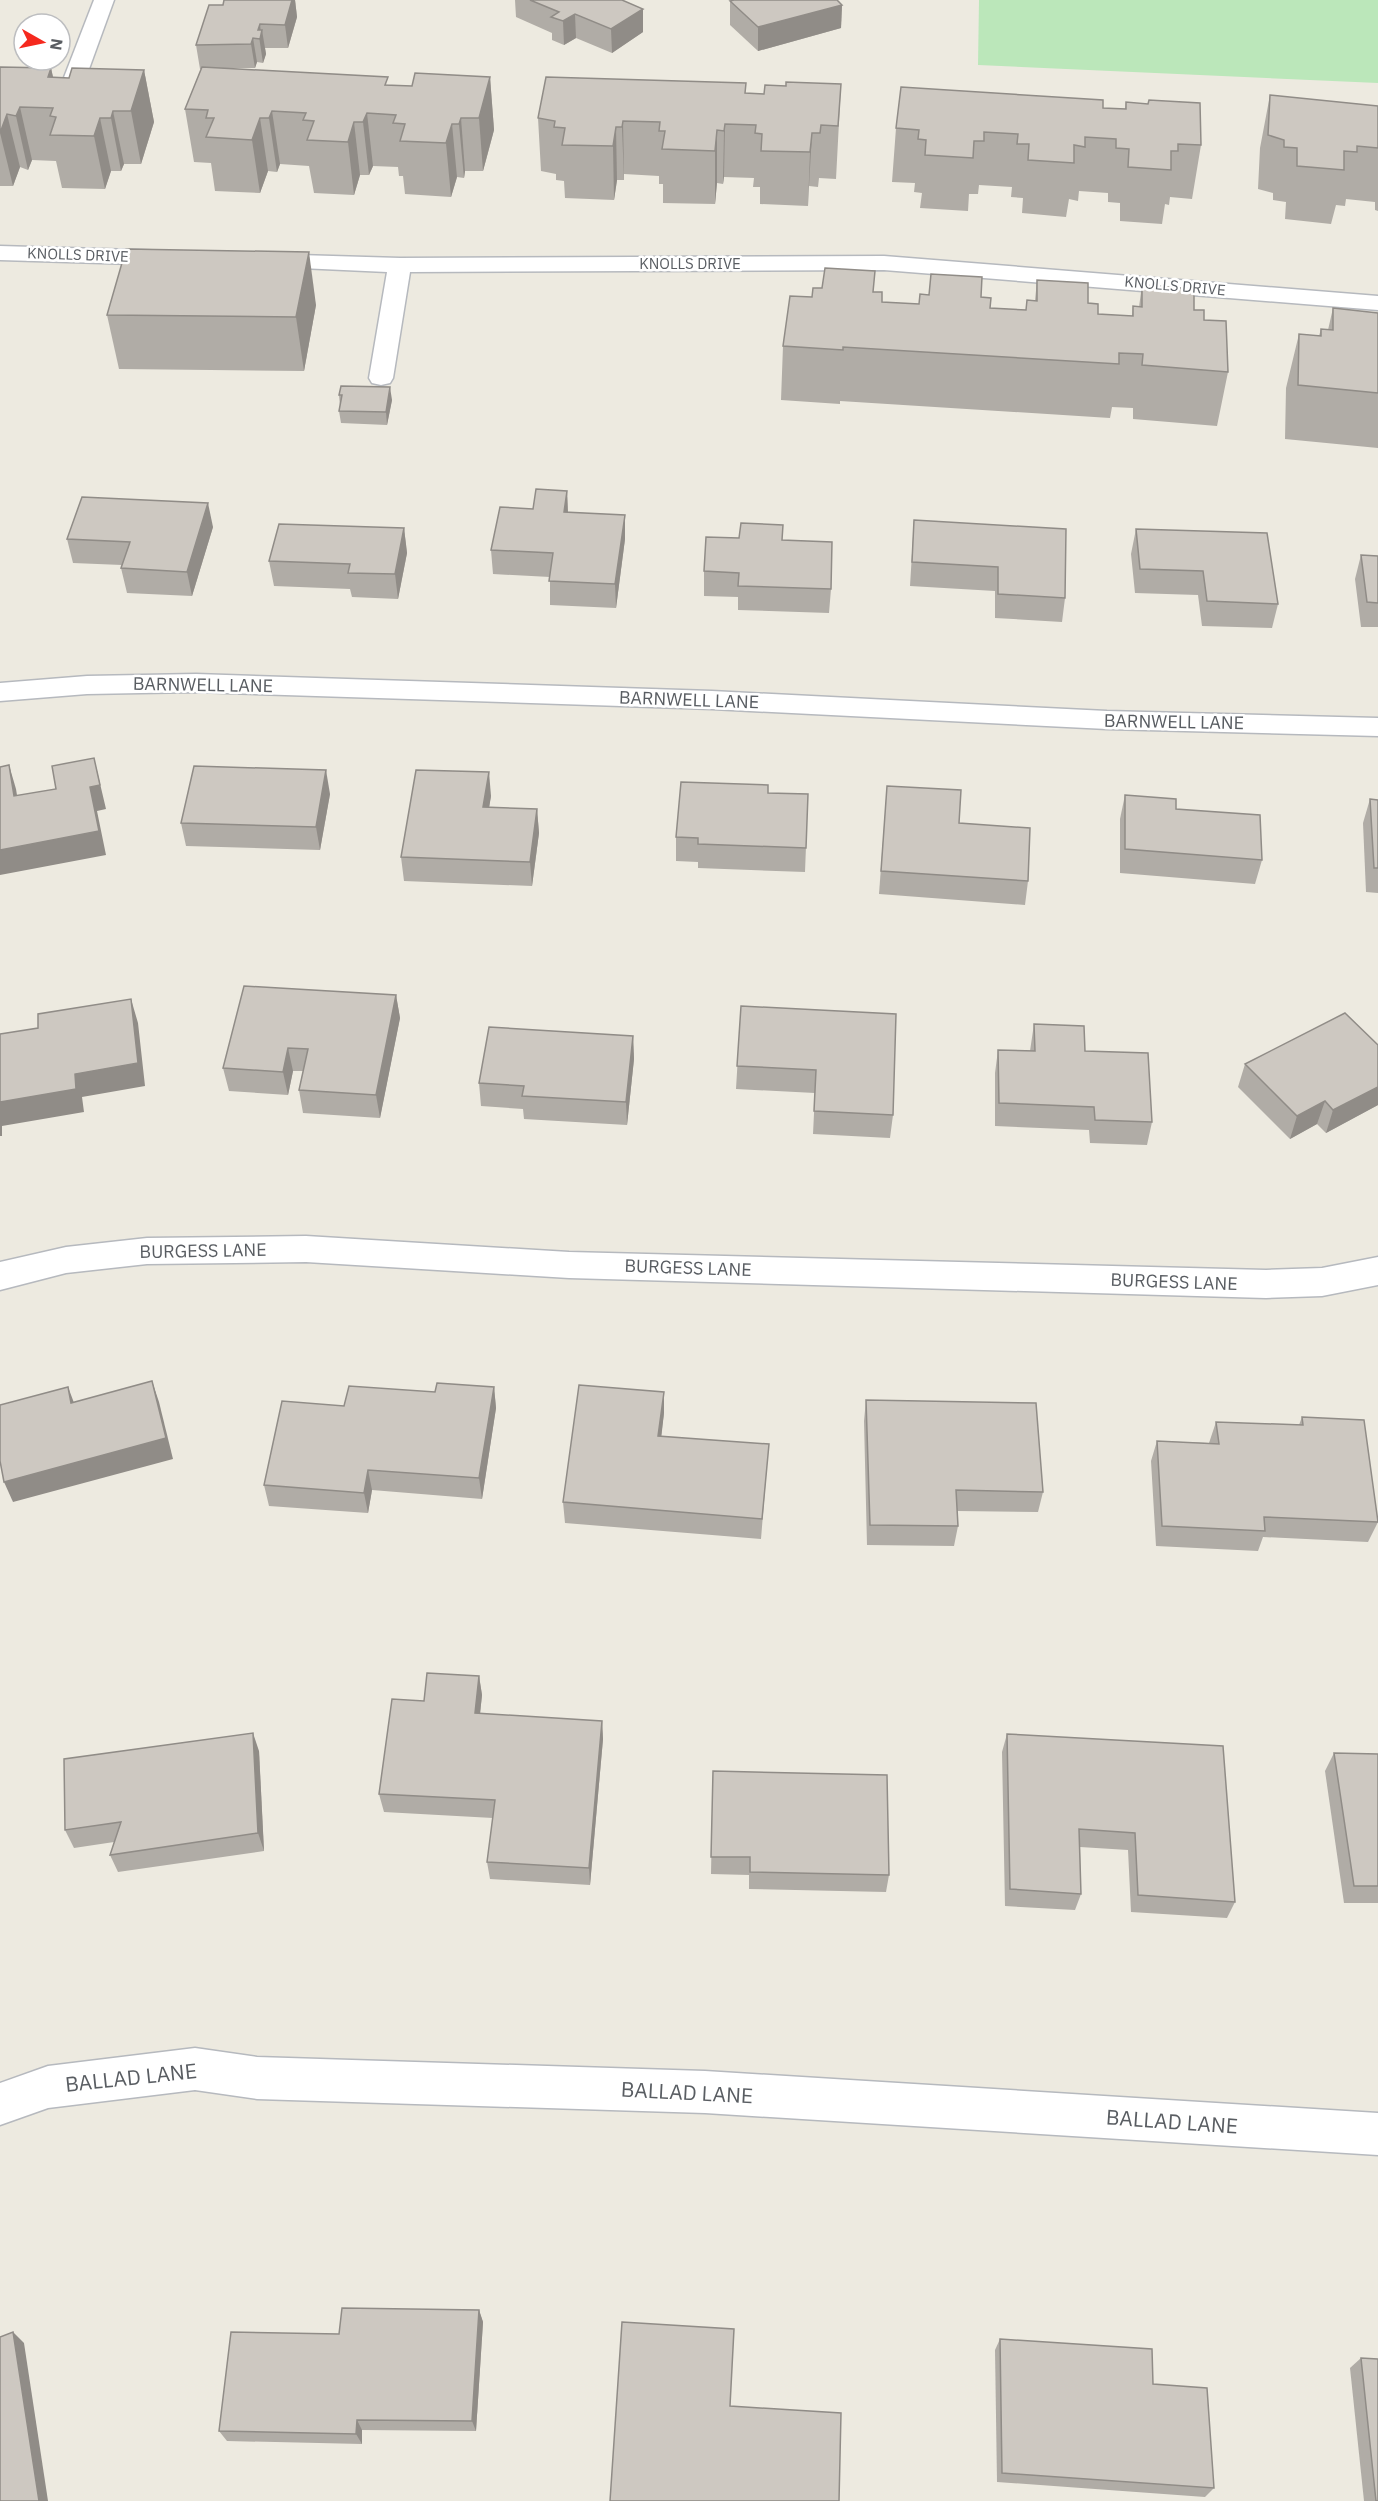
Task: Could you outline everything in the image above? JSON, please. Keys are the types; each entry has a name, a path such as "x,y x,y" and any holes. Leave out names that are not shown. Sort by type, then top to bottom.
{"street":[{"path":"74,80 104,0"},
{"name":"KNOLLS DRIVE","path":"0,253 190,259"},
{"name":"KNOLLS DRIVE","path":"248,261 400,265 884,263 1378,303"},
{"path":"381,378 400,265"},
{"name":"BARNWELL LANE","path":"0,692 87,685 196,683 712,700 1107,720 1378,727"},
{"name":"BURGESS LANE","path":"0,1276 66,1260 147,1251 306,1249 569,1265 1266,1284 1322,1282 1378,1271"},
{"name":"BALLAD LANE","path":"0,2104 48,2087 195,2068 257,2078 705,2092 1378,2134"}],"green space":[{"path":"979,0 1378,0 1378,83 978,65"}],"building":[{"path":"224,0 292,0 285,25 260,24 258,30 262,30 260,39 253,38 251,44 196,45 209,5 223,5"},
{"path":"530,0 622,0 643,9 611,29 575,14 563,21 551,17 559,12"},
{"path":"837,0 842,5 758,27 730,1"},
{"path":"0,67 12,67 12,72 50,72 48,77 69,78 72,68 144,70 131,111 113,111 111,118 100,118 94,136 50,135 56,117 50,116 53,108 20,107 16,116 7,114 0,133"},
{"path":"202,67 388,77 385,85 412,86 415,73 490,77 479,118 461,118 459,124 452,124 446,143 400,141 405,124 393,123 396,115 367,113 363,122 354,122 348,142 307,140 314,121 303,120 306,113 272,111 269,118 260,118 252,140 206,137 214,118 206,118 208,110 185,109"},
{"path":"546,77 746,83 745,93 764,94 765,85 786,86 786,82 841,84 838,126 821,125 820,133 812,133 810,152 761,151 762,134 755,133 756,125 725,124 724,131 717,130 715,151 662,149 665,131 659,131 660,122 623,121 622,127 616,127 613,146 562,145 565,128 554,127 555,121 538,118"},
{"path":"901,87 1103,100 1103,108 1126,109 1126,102 1148,104 1149,100 1200,103 1201,145 1178,144 1178,151 1171,151 1171,170 1128,167 1129,149 1116,148 1116,139 1085,137 1085,147 1074,145 1074,163 1028,160 1029,144 1017,144 1018,134 984,132 984,141 974,141 973,158 925,155 926,140 918,139 919,130 896,128"},
{"path":"1270,95 1378,106 1378,148 1357,146 1357,152 1344,151 1344,170 1297,166 1297,148 1284,147 1284,140 1268,135"},
{"path":"126,249 309,252 296,317 107,315"},
{"path":"825,268 875,271 873,292 882,292 882,302 919,304 920,294 929,295 931,274 982,277 981,297 991,298 990,308 1026,310 1027,300 1037,301 1037,280 1088,283 1088,303 1098,304 1098,314 1133,316 1133,306 1142,307 1142,285 1194,289 1194,310 1204,310 1204,320 1226,321 1228,372 1142,365 1143,354 1119,353 1119,364 843,347 843,350 783,346 790,296 812,297 813,288 822,288"},
{"path":"1333,308 1378,313 1378,393 1298,385 1299,334 1321,336 1321,329 1333,330"},
{"path":"341,386 390,387 386,412 339,411"},
{"path":"536,489 567,491 564,512 625,515 615,584 549,581 553,553 491,550 500,507 533,509"},
{"path":"82,497 208,503 187,572 121,568 130,542 67,539"},
{"path":"914,520 1066,529 1065,598 998,594 998,567 912,562"},
{"path":"741,523 783,525 782,540 832,542 831,589 738,586 739,573 704,571 706,537 739,538"},
{"path":"279,524 404,528 395,574 348,573 350,564 269,561"},
{"path":"1136,529 1267,533 1278,604 1207,601 1203,571 1140,569"},
{"path":"1361,555 1378,556 1378,603 1367,602"},
{"path":"94,758 100,785 90,787 99,831 0,850 0,767 9,765 14,796 56,789 52,766"},
{"path":"194,766 326,770 316,827 181,823"},
{"path":"416,770 489,772 483,807 537,809 530,862 401,857"},
{"path":"681,782 768,785 768,793 808,794 806,848 698,844 698,838 676,837"},
{"path":"887,786 961,790 959,823 1030,828 1028,881 881,871"},
{"path":"1125,795 1176,799 1176,809 1260,815 1262,860 1125,849"},
{"path":"1370,799 1378,800 1378,868 1374,868"},
{"path":"244,986 396,995 376,1095 299,1090 308,1049 288,1048 283,1072 223,1068"},
{"path":"131,999 138,1063 75,1074 76,1089 0,1102 0,1034 38,1028 38,1014"},
{"path":"741,1006 896,1014 893,1115 814,1111 816,1070 737,1066"},
{"path":"1345,1013 1378,1045 1378,1087 1333,1110 1325,1101 1297,1116 1245,1064"},
{"path":"1034,1024 1084,1026 1085,1051 1148,1053 1152,1122 1095,1120 1094,1107 999,1103 998,1050 1035,1051"},
{"path":"489,1027 633,1036 626,1102 522,1096 524,1086 479,1083"},
{"path":"152,1381 166,1438 4,1482 0,1461 0,1405 68,1387 71,1403"},
{"path":"437,1383 494,1387 479,1478 368,1470 364,1493 264,1485 282,1401 344,1406 349,1386 435,1392"},
{"path":"579,1385 664,1392 658,1436 769,1444 762,1519 563,1502"},
{"path":"866,1400 1036,1403 1043,1492 956,1490 958,1526 870,1525"},
{"path":"1302,1417 1364,1420 1378,1522 1264,1517 1265,1531 1162,1526 1157,1441 1219,1444 1216,1422 1303,1425"},
{"path":"427,1673 479,1676 475,1713 602,1721 589,1868 487,1862 495,1800 379,1794 392,1699 424,1701"},
{"path":"253,1733 258,1833 110,1855 121,1822 65,1830 64,1759"},
{"path":"1007,1734 1223,1746 1235,1902 1138,1895 1135,1833 1079,1829 1081,1894 1010,1889"},
{"path":"1334,1753 1378,1754 1378,1886 1354,1886"},
{"path":"713,1771 887,1775 889,1875 750,1872 750,1857 711,1857"},
{"path":"342,2308 479,2310 472,2421 357,2420 356,2434 219,2431 231,2332 339,2334"},
{"path":"622,2322 734,2329 730,2406 841,2413 839,2501 610,2501"},
{"path":"13,2332 39,2501 0,2501 0,2337"},
{"path":"1000,2339 1152,2349 1153,2384 1207,2388 1214,2488 1002,2473"},
{"path":"1361,2358 1378,2359 1378,2501 1376,2501"}]}
